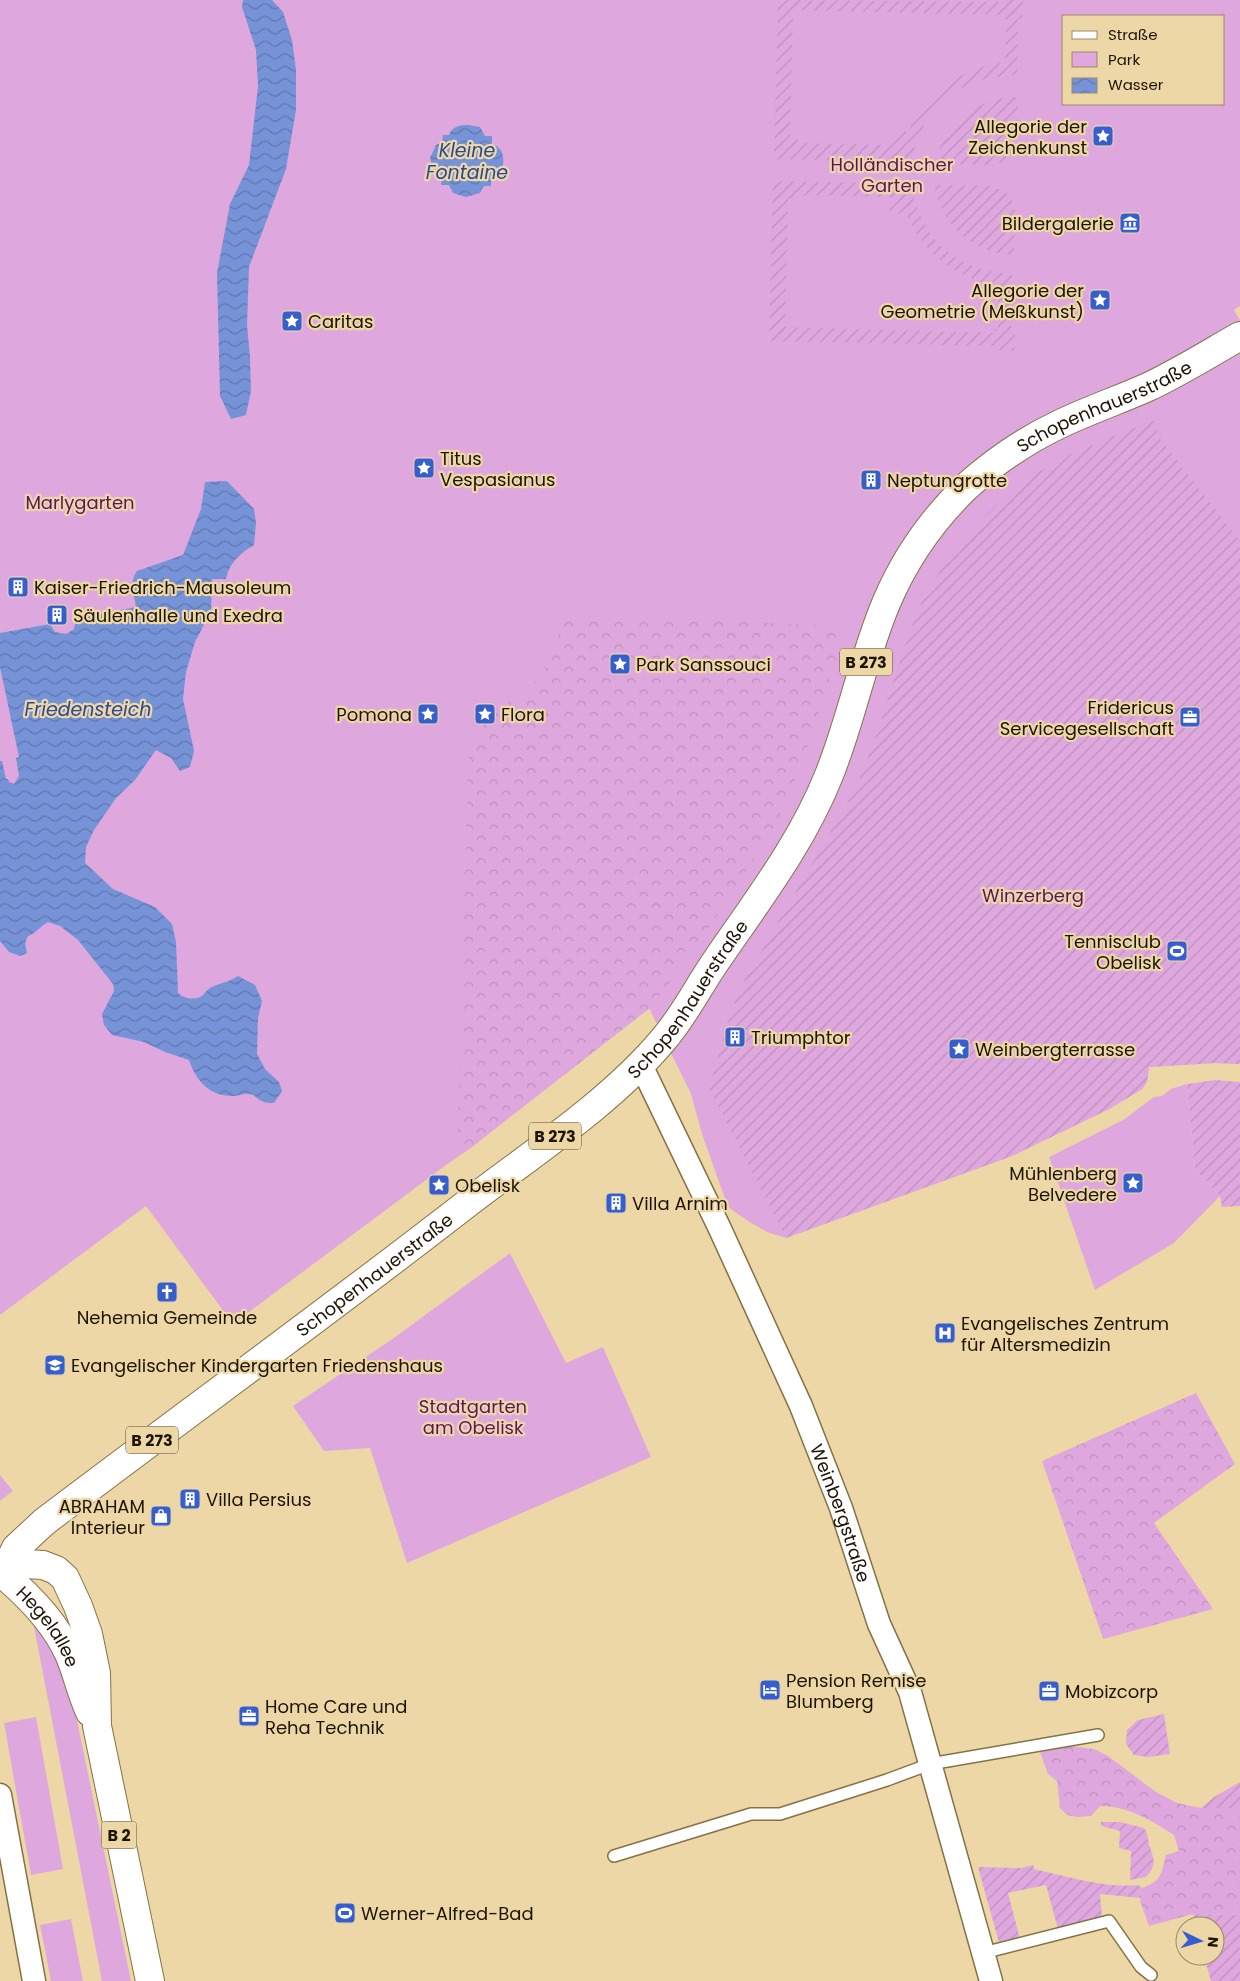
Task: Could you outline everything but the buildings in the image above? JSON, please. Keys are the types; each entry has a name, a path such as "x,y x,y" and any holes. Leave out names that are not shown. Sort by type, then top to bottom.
{"main road":[{"name":"Schopenhauerstraße","path":"2,1574 16,1548 44,1522 397,1259 597,1104 641,1065 683,1015 714,964 793,848 816,806 841,745 877,627 887,601 913,552 939,517 965,488 991,466 1020,446 1060,424 1152,385 1240,336"},
{"name":"Hegelallee","path":"97,1726 84,1698 69,1653 52,1625 22,1589 2,1574 25,1564 43,1565 56,1570 65,1578 88,1634 96,1672 97,1726 150,1981"}],"street":[{"name":"Weinbergstraße","path":"641,1065 720,1229 801,1406 841,1508 880,1624 910,1692 991,1981"},
{"path":"0,1795 34,1981"}],"lane":[{"path":"614,1856 751,1814 780,1814 887,1780 930,1764 1098,1735"},
{"path":"983,1953 1109,1921 1142,1967 1152,1975"}],"green space":[{"name":"Park Sanssouci","path":"0,0 1240,0 1240,306 1234,310 1240,320 1240,1064 1215,1063 1149,1067 1147,1082 1142,1089 1109,1109 1012,1156 786,1238 767,1232 728,1207 702,1134 691,1094 649,1008 468,1150 233,1324 146,1206 0,1315"},
{"path":"778,0 1002,2 1003,0 1023,0 1022,19 1018,19 1017,75 978,81 961,88 946,98 934,110 924,125 916,143 911,163 774,159","holes":["793,10 1002,15 1002,19 1006,19 1005,62 973,70 946,84 924,104 908,133 900,129 893,133 891,137 893,145 798,143 798,138 790,138"]},
{"path":"1016,97 1018,100 1017,150 1014,150 1008,160 996,165 935,164 945,137 953,125 963,116 987,102"},
{"path":"773,181 911,184 923,221 932,236 944,248 958,259 974,266 992,272 1012,274 1011,329 1015,330 1014,351 995,350 994,346 769,341","holes":["797,195 891,197 890,210 898,214 905,210 920,239 941,261 968,277 999,286 998,329 995,329 995,333 785,327 788,199 797,199"]},
{"path":"934,185 996,186 996,188 1008,193 1013,202 1015,202 1014,253 1012,252 1012,255 997,253 971,242 960,234 944,212"},
{"name":"Winzerberg","path":"1153,420 1161,440 1240,541 1240,1064 1215,1063 1149,1067 1147,1082 1142,1089 1109,1109 1012,1156 786,1238 709,1088 728,1021 740,988 852,795 871,750 918,610 930,587 954,552 994,506 1029,478 1055,462"},
{"path":"561,616 699,620 700,625 710,625 711,620 846,627 802,764 774,829 692,953 650,1008 468,1150 458,1132 468,761 487,713 517,697 529,687 548,663 559,633"},
{"path":"1215,1080 1240,1082 1240,1206 1222,1207 1220,1196 1195,1169 1187,1084"},
{"name":"Mühlenberg Belvedere","path":"1187,1084 1195,1169 1220,1196 1174,1243 1095,1290 1049,1157 1123,1120 1154,1097 1162,1096 1171,1089"},
{"name":"Stadtgarten am Obelisk","path":"510,1253 566,1363 603,1347 651,1457 407,1563 370,1448 324,1451 293,1406 391,1340"},
{"path":"1196,1393 1235,1464 1154,1523 1213,1609 1103,1639 1042,1461"},
{"path":"0,1475 13,1491 0,1501"},
{"path":"32,1616 68,1677 131,1981 102,1981"},
{"path":"1164,1714 1170,1754 1148,1757 1134,1755 1126,1744 1127,1730 1138,1720"},
{"path":"36,1717 63,1869 31,1875 4,1723"},
{"path":"1070,1746 1094,1749 1108,1756 1156,1792 1177,1803 1201,1808 1240,1808 1240,1915 1193,1914 1175,1916 1175,1919 1149,1926 1140,1901 1142,1888 1153,1883 1160,1876 1166,1855 1179,1851 1174,1835 1148,1819 1120,1808 1100,1806 1091,1816 1077,1817 1067,1815 1060,1808 1057,1781 1048,1774 1040,1752"},
{"path":"1240,1782 1240,1808 1201,1808 1214,1797"},
{"path":"1101,1822 1120,1822 1146,1830 1154,1862 1152,1869 1146,1877 1130,1880 1131,1851 1119,1848 1120,1831 1101,1826"},
{"path":"1033,1865 1034,1869 1090,1882 1126,1886 1138,1885 1142,1888 1141,1898 1100,1894 1102,1918 1058,1929 1046,1885 1008,1893 1020,1939 1000,1946 978,1867 1022,1868"},
{"path":"1193,1914 1240,1915 1240,1981 1211,1981 1207,1966 1225,1966 1225,1916 1194,1916"},
{"path":"71,1919 83,1981 51,1981 40,1925"}],"water":[{"path":"243,0 272,0 283,12 292,40 296,70 296,110 286,169 249,267 247,325 251,391 246,415 231,419 220,396 217,273 230,204 249,165 258,86 256,50 242,7"},
{"name":"Kleine Fontaine","path":"462,125 480,127 485,136 492,136 492,144 497,146 502,153 503,166 500,175 491,179 491,186 484,186 480,193 466,197 453,193 449,185 441,185 441,178 434,173 430,158 436,145 442,142 443,135 449,135 452,130"},
{"name":"Friedensteich","path":"227,481 254,509 256,523 254,545 236,559 226,579 212,579 211,611 195,642 186,672 183,699 194,751 190,767 180,771 171,758 156,750 135,780 116,798 94,830 86,847 85,863 113,889 155,907 172,924 176,942 178,993 187,998 197,998 208,989 238,976 255,985 262,1001 258,1018 257,1054 265,1069 279,1082 282,1091 274,1103 263,1102 251,1094 225,1096 218,1094 211,1091 200,1081 189,1060 144,1042 112,1035 104,1025 102,1014 114,991 113,984 78,940 60,926 48,922 28,936 25,943 27,953 20,956 9,952 0,941 0,761 2,761 6,779 14,784 19,776 16,758 19,757 0,667 0,633 50,624 55,632 66,634 74,629 76,619 136,607 132,584 137,571 183,555 201,509 205,482"}],"place":[{"name":"Allegorie der Zeichenkunst","path":"1103,136"},
{"name":"Bildergalerie","path":"1130,223"},
{"name":"Allegorie der Geometrie (Meßkunst)","path":"1100,300"},
{"name":"Caritas","path":"292,321"},
{"name":"Titus Vespasianus","path":"424,468"},
{"name":"Neptungrotte","path":"871,480"},
{"name":"Kaiser-Friedrich-Mausoleum","path":"18,587"},
{"name":"Säulenhalle und Exedra","path":"57,615"},
{"name":"Park Sanssouci","path":"620,664"},
{"name":"Pomona","path":"428,714"},
{"name":"Flora","path":"485,714"},
{"name":"Fridericus Servicegesellschaft","path":"1190,717"},
{"name":"Tennisclub Obelisk","path":"1177,951"},
{"name":"Triumphtor","path":"735,1037"},
{"name":"Weinbergterrasse","path":"959,1049"},
{"name":"Mühlenberg Belvedere","path":"1133,1183"},
{"name":"Obelisk","path":"439,1185"},
{"name":"Villa Arnim","path":"616,1203"},
{"name":"Nehemia Gemeinde","path":"167,1292"},
{"name":"Evangelisches Zentrum für Altersmedizin","path":"945,1333"},
{"name":"Evangelischer Kindergarten Friedenshaus","path":"55,1365"},
{"name":"Villa Persius","path":"190,1499"},
{"name":"ABRAHAM Interieur","path":"161,1516"},
{"name":"Pension Remise Blumberg","path":"770,1690"},
{"name":"Mobizcorp","path":"1049,1691"},
{"name":"Home Care und Reha Technik","path":"249,1716"},
{"name":"Werner-Alfred-Bad","path":"345,1913"}],"park label":[{"name":"Holländischer Garten","path":"892,174"},
{"name":"Marlygarten","path":"80,502"}]}
